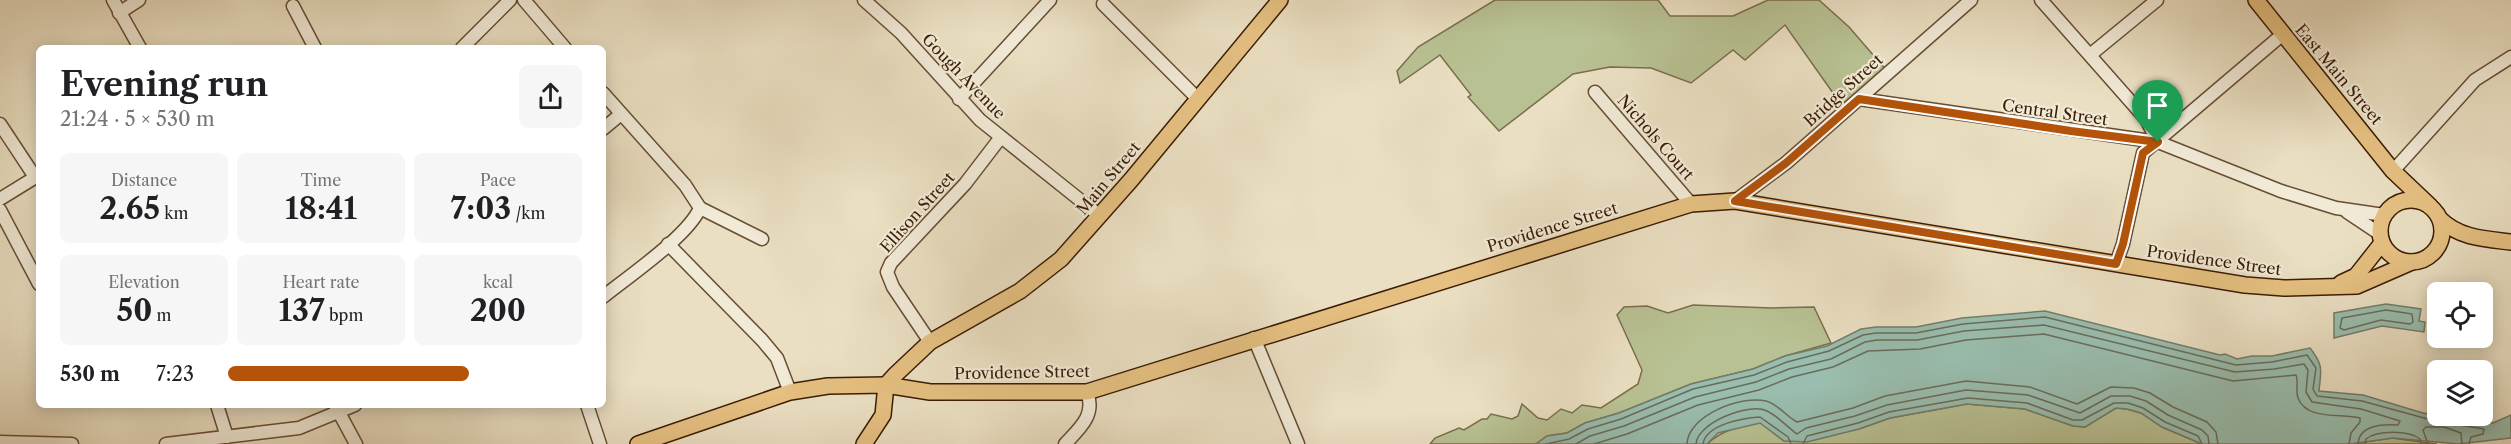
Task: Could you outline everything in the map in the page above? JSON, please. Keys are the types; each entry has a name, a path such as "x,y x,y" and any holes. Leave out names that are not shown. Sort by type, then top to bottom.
{"main road":[{"name":"East Main Street","path":"2256,0 2393,171 2430,206"},
{"name":"Main Street","path":"886,385 930,342 1020,291 1061,259 1100,216 1278,1"},
{"path":"2336,286 2356,276 2381,239 2397,186 2393,171"},
{"name":"Providence Street","path":"790,392 828,386 886,385 930,392 1087,392 1254,338 1691,204 1735,201 2244,285 2284,288 2357,286 2412,262"},
{"path":"2388,211 2400,202 2421,201 2430,206 2447,226 2468,236 2511,242"},
{"path":"2434,252 2442,236 2440,219"},
{"path":"2381,239 2394,257 2412,262 2428,257 2468,236"},
{"path":"864,444 883,415 886,385"},
{"path":"638,444 790,392"}],"street":[{"path":"113,0 138,45"},
{"path":"119,13 139,0"},
{"path":"465,45 510,0"},
{"path":"524,0 562,45"},
{"name":"Gough Avenue","path":"864,0 901,33 980,120 1100,216"},
{"path":"959,99 1050,0"},
{"name":"Bridge Street","path":"1735,201 1786,163 1971,0"},
{"path":"2041,0 2146,119 2158,142"},
{"path":"2090,55 2157,0"},
{"path":"1103,4 1197,98"},
{"path":"293,6 313,45"},
{"path":"2116,264 2123,244 2143,153 2283,34"},
{"path":"2393,171 2475,80 2511,57"},
{"name":"Nichols Court","path":"1595,92 1691,204"},
{"path":"606,96 685,185 700,208 762,239"},
{"name":"Central Street","path":"1859,99 2158,142 2281,191 2343,210"},
{"path":"606,126 621,114"},
{"path":"0,124 36,175"},
{"name":"Ellison Street","path":"930,342 893,287 887,272 891,263 965,184 1001,137"},
{"path":"0,199 36,177"},
{"path":"606,295 668,244 696,217 700,208"},
{"path":"0,210 36,278"},
{"path":"2343,210 2388,211"},
{"path":"2343,210 2381,239"},
{"path":"668,244 777,358 790,392"},
{"path":"1254,338 1298,444"},
{"path":"1065,444 1086,422 1091,403 1087,392"},
{"path":"218,408 227,437"},
{"path":"588,408 600,444"},
{"path":"166,444 299,428 337,409 356,444"},
{"path":"0,442 72,444"}],"shaded area":[{"path":"1495,0 1658,0 1670,16 1733,16 1768,0 1819,0 1849,27 1887,71 1845,110 1785,25 1745,60 1733,50 1691,83 1651,68 1610,67 1573,74 1499,131 1468,97 1471,95 1440,55 1400,83 1397,71 1418,47"},
{"path":"1693,305 1814,307 1831,343 1785,356 1753,369 1691,384 1619,413 1585,423 1567,433 1547,436 1536,444 1430,444 1435,438 1459,428 1464,430 1482,419 1487,419 1491,414 1512,419 1518,416 1522,404 1538,418 1547,420 1561,409 1572,413 1582,405 1601,408 1638,384 1642,370 1617,315 1624,307 1647,306 1668,313"},
{"path":"1967,404 2025,409 2073,426 2085,427 2116,408 2127,409 2141,413 2162,427 2202,444 1707,444 1725,432 1753,424 1761,423 1784,441 1859,429 1890,418"},
{"path":"2392,438 2437,444 2350,444"}],"water":[{"path":"2386,304 2421,309 2419,321 2425,322 2424,332 2382,326 2334,338 2334,313"},
{"path":"2045,311 2220,355 2225,354 2237,359 2272,356 2310,348 2318,359 2320,368 2319,391 2363,395 2427,414 2427,426 2493,426 2493,423 2511,415 2511,438 2458,444 2393,438 2350,444 2202,444 2162,427 2141,413 2127,409 2116,408 2085,427 2073,426 2025,409 1967,404 1890,418 1859,429 1807,442 1784,441 1760,423 1718,433 1707,444 1536,444 1547,436 1567,433 1585,423 1619,413 1691,384 1753,369 1785,356 1827,346 1861,329 1916,327 1962,318"}],"route":[{"path":"1859,99 2158,142 2143,153 2123,244 2116,264 1735,201 1786,163 1859,99"}]}
